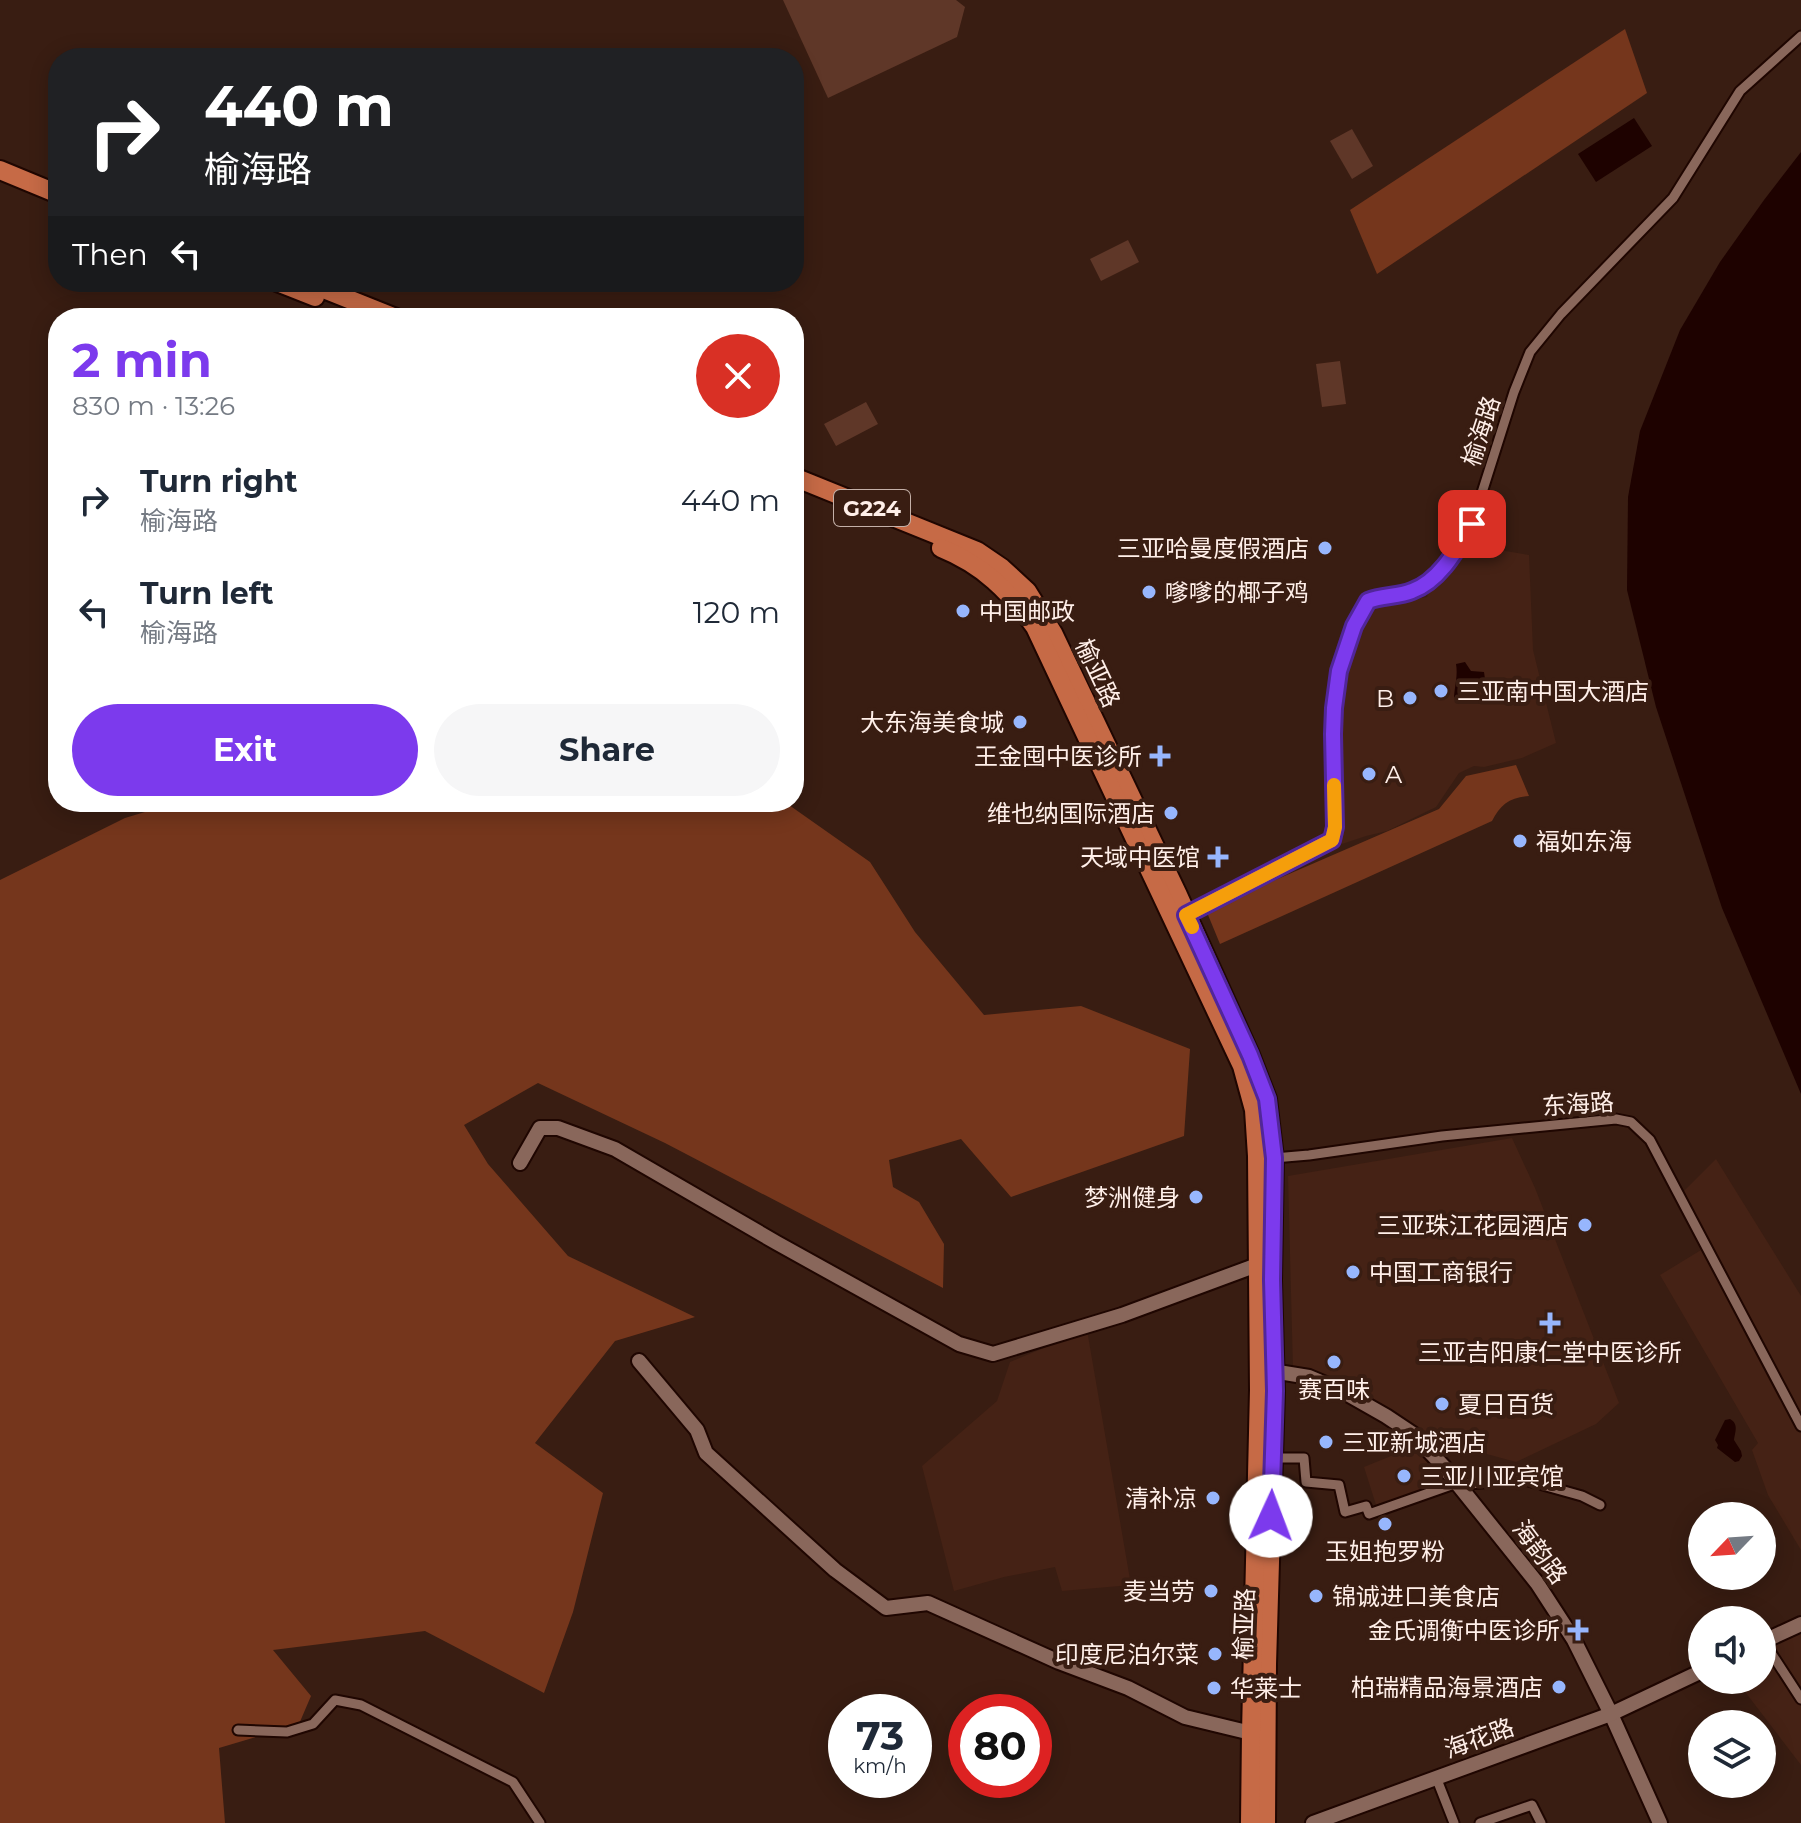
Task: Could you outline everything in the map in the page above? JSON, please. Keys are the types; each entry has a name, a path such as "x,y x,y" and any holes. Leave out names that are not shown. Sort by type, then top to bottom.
{"highway":[{"path":"0,159 48,178"},
{"path":"0,170 48,190"},
{"path":"302,292 342,308"},
{"path":"331,292 371,308"},
{"name":"榆亚路","path":"804,481 977,551 1027,591 1053,633 1242,1066 1254,1110 1257,1265 1266,1370 1275,1391 1266,1823"},
{"name":"榆亚路","path":"804,493 947,550 973,564 1014,598 1035,627 1250,1055 1267,1099 1274,1158 1272,1280 1251,1733 1250,1823"}],"street":[{"name":"榆海路","path":"1179,918 1332,840 1335,827 1334,708 1339,671 1362,609 1372,599 1422,587 1454,554 1472,524 1530,352 1561,314 1673,198 1740,91 1801,36"},
{"name":"东海路","path":"1274,1158 1442,1136 1616,1119 1631,1122 1650,1140 1801,1426"},
{"path":"520,1163 540,1128 558,1128 615,1149 959,1344 993,1354 1122,1315 1257,1265"},
{"path":"639,1361 697,1430 706,1453 835,1570 886,1608 928,1603 1059,1662 1128,1688 1185,1717 1251,1733"},
{"name":"海韵路","path":"1266,1370 1309,1377 1342,1391 1386,1416 1413,1434 1459,1485 1553,1606 1574,1640 1660,1823"},
{"path":"1273,1458 1304,1458 1306,1482 1339,1485 1345,1512 1366,1506 1369,1514 1459,1485 1525,1480 1583,1496 1600,1505"},
{"path":"1776,1636 1801,1624"},
{"path":"1776,1662 1801,1699"},
{"name":"海花路","path":"1313,1823 1611,1714 1688,1678"},
{"path":"238,1730 287,1732 313,1724 335,1700 361,1705 513,1782 540,1823"},
{"path":"1436,1777 1454,1823"},
{"path":"1480,1823 1532,1805 1541,1823"}],"shaded area":[{"path":"783,0 956,0 965,7 957,37 828,98"},
{"path":"1625,29 1647,93 1377,274 1350,210"},
{"path":"1634,118 1652,146 1596,182 1578,154"},
{"path":"1352,129 1373,166 1352,179 1330,141"},
{"path":"1801,152 1801,1094 1722,908 1656,707 1627,590 1628,497 1640,431 1680,330 1720,262"},
{"path":"1128,240 1139,262 1101,281 1090,259"},
{"path":"1340,361 1346,404 1322,407 1316,364"},
{"path":"866,402 878,424 836,446 824,424"},
{"name":"三亚南中国大酒店","path":"1494,549 1529,555 1533,650 1556,743 1522,758 1484,767 1474,766 1459,773 1436,807 1387,831 1342,844 1337,834 1335,737 1342,670 1357,625 1368,607 1427,597 1432,582 1463,550"},
{"path":"1465,662 1471,671 1484,672 1486,686 1473,691 1469,699 1457,699 1454,697 1456,664"},
{"path":"1516,765 1529,796 1506,803 1492,821 1220,944 1206,910 1439,809 1466,776"},
{"path":"145,812 799,812 870,862 915,932 984,1015 1081,1006 1190,1049 1184,1136 1011,1197 961,1139 889,1160 893,1187 919,1202 944,1244 943,1288 665,1143 538,1083 464,1125 488,1164 568,1256 695,1317 615,1341 535,1443 603,1493 573,1612 544,1693 425,1631 273,1650 311,1696 299,1724 219,1748 225,1823 0,1823 0,880 125,818"},
{"path":"1512,1138 1535,1188 1619,1403 1596,1424 1516,1462 1450,1444 1319,1375 1293,1370 1288,1176"},
{"path":"1716,1159 1801,1296 1801,1550 1776,1508 1776,1502 1772,1502 1768,1495 1752,1450 1758,1443 1660,1275 1711,1244 1684,1191"},
{"path":"1087,1330 1131,1585 1062,1591 1055,1567 954,1591 922,1466 997,1401 1010,1362"},
{"path":"1730,1419 1736,1431 1734,1440 1742,1456 1735,1462 1717,1448 1715,1440 1725,1420"},
{"name":"三亚川亚宾馆","path":"1409,1443 1448,1485 1377,1508 1364,1467 1391,1456"},
{"path":"1801,1633 1801,1765 1776,1732 1776,1710 1759,1710 1747,1694 1776,1694 1776,1645"}],"slow traffic":[{"path":"1192,927 1186,915 1332,840 1335,827 1334,785"}],"place":[{"name":"三亚哈曼度假酒店","path":"1325,548"},
{"name":"嗲嗲的椰子鸡","path":"1149,592"},
{"name":"中国邮政","path":"963,611"},
{"name":"三亚南中国大酒店","path":"1441,691"},
{"name":"B","path":"1410,698"},
{"name":"大东海美食城","path":"1020,722"},
{"name":"王金囤中医诊所","path":"1160,756"},
{"name":"A","path":"1369,774"},
{"name":"维也纳国际酒店","path":"1171,813"},
{"name":"福如东海","path":"1520,841"},
{"name":"天域中医馆","path":"1218,857"},
{"name":"梦洲健身","path":"1196,1197"},
{"name":"三亚珠江花园酒店","path":"1585,1225"},
{"name":"中国工商银行","path":"1353,1272"},
{"name":"三亚吉阳康仁堂中医诊所","path":"1550,1323"},
{"name":"赛百味","path":"1334,1362"},
{"name":"夏日百货","path":"1442,1404"},
{"name":"三亚新城酒店","path":"1326,1442"},
{"name":"三亚川亚宾馆","path":"1404,1476"},
{"name":"清补凉","path":"1213,1498"},
{"name":"玉姐抱罗粉","path":"1385,1524"},
{"name":"麦当劳","path":"1211,1591"},
{"name":"锦诚进口美食店","path":"1316,1596"},
{"name":"金氏调衡中医诊所","path":"1578,1630"},
{"name":"印度尼泊尔菜","path":"1215,1654"},
{"name":"柏瑞精品海景酒店","path":"1559,1687"},
{"name":"华莱士","path":"1214,1688"}],"route":[{"path":"1271,1516 1275,1391 1272,1280 1274,1158 1267,1099 1186,915 1332,840 1335,827 1334,708 1339,671 1354,626 1368,601 1410,592 1434,577 1454,554 1472,524"}]}
